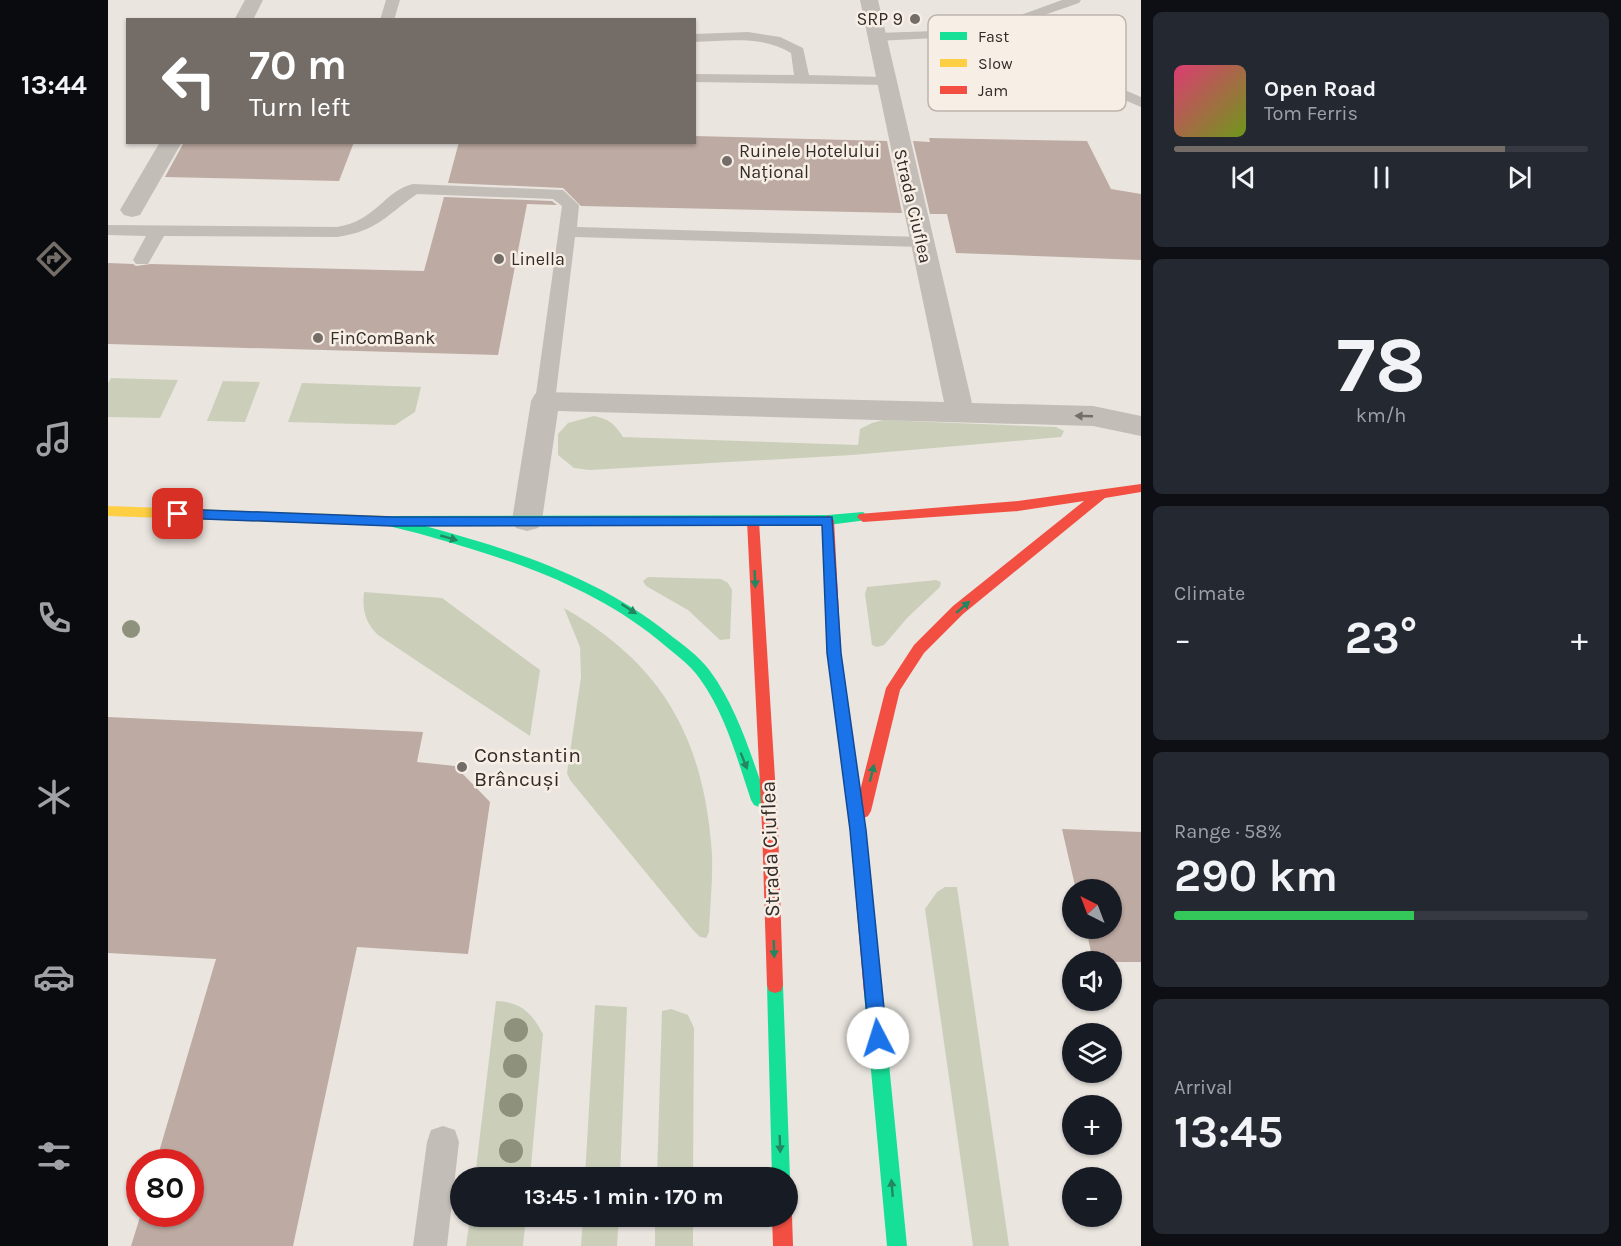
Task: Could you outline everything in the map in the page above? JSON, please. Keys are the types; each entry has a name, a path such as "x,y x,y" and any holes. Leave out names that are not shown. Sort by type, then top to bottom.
{"main road":[{"path":"108,511 392,521 828,520 1018,506 1141,488"},
{"path":"858,830 893,688 919,649 958,610 1101,494"},
{"name":"Strada Ciuflea","path":"753,520 770,827 781,1167"},
{"path":"828,520 834,653 858,830 897,1246"},
{"path":"392,521 537,564 586,585 630,608 671,641 708,678 725,713 770,827"},
{"path":"782,1227 783,1246"}],"street":[{"path":"244,18 254,0"},
{"name":"Strada Ciuflea","path":"868,0 960,412"},
{"path":"132,210 170,144"},
{"path":"526,520 545,401 1093,416 1141,426"}],"lane":[{"path":"388,18 393,0"},
{"path":"1034,15 1074,0"},
{"path":"877,37 928,37"},
{"path":"696,38 771,38 788,44 798,51 802,80"},
{"path":"696,78 885,81"},
{"path":"1126,96 1141,102"},
{"path":"108,230 351,231 375,221 413,189 557,194 571,205 545,401"},
{"path":"142,260 157,232"},
{"path":"567,232 921,242"},
{"path":"429,1246 443,1142"}],"green space":[{"path":"111,378 178,380 160,418 108,417 108,383"},
{"path":"223,381 260,382 245,422 207,421"},
{"path":"302,383 421,387 415,412 395,425 288,422"},
{"path":"594,416 611,423 623,437 858,445 860,429 883,420 1056,427 1064,431 1061,437 852,455 590,470 574,468 558,455 558,434 568,423"},
{"path":"648,577 721,579 728,583 732,590 730,639 720,640 688,610 646,586 643,581"},
{"path":"936,580 941,582 940,587 908,617 884,645 877,647 872,645 865,594 867,587"},
{"path":"364,592 442,598 540,670 530,736 378,635 370,626 365,615"},
{"path":"564,608 599,631 629,655 653,681 673,710 688,741 700,776 712,854 709,932 706,938 700,937 693,930 570,780 567,773 581,677 580,647"},
{"path":"945,887 957,887 1009,1246 973,1246 925,909 937,892"},
{"path":"496,1001 512,1003 529,1014 543,1034 531,1167 476,1167"},
{"path":"595,1005 627,1007 620,1167 586,1167"},
{"path":"671,1009 688,1015 694,1028 693,1167 657,1167 662,1011"},
{"path":"469,1227 525,1227 523,1246 466,1246"},
{"path":"582,1227 618,1227 617,1246 581,1246"},
{"path":"655,1227 693,1227 693,1246 655,1246"}],"building":[{"name":"Ruinele Hotelului Național","path":"696,136 887,141 902,213 581,206 563,188 448,183 458,144 696,144"},
{"path":"929,138 1087,141 1111,189 1141,194 1141,260 956,253 947,214 930,214 913,141 930,142"},
{"path":"183,144 353,144 339,181 165,177"},
{"path":"444,197 552,201 557,205 527,204 498,355 108,344 108,263 136,266 151,264 424,271"},
{"path":"108,717 423,732 417,762 455,766 490,802 468,954 357,947 293,1246 131,1246 137,1227 204,1227 204,1149 160,1149 216,959 108,953"},
{"path":"1062,829 1141,832 1141,962 1122,962 1122,951 1091,951 1088,939 1122,939 1122,879 1073,879"}],"traffic: fast":[{"path":"387,521 828,520 863,517"},
{"path":"392,521 540,566 575,581 642,619 694,662 705,675 723,704 759,800"},
{"path":"775,985 781,1167"},
{"path":"873,993 897,1246"}],"traffic: slow":[{"path":"108,511 387,521"}],"traffic: jam":[{"path":"863,517 1018,506 1141,488"},
{"path":"863,811 893,688 919,649 958,610 1101,494"},
{"path":"828,520 834,653 858,830 873,993"},
{"path":"753,521 770,827 775,985"},
{"path":"782,1227 783,1246"}],"place":[{"name":"SRP 9","path":"915,19"},
{"name":"Ruinele Hotelului Național","path":"727,161"},
{"name":"Linella","path":"499,259"},
{"name":"FinComBank","path":"318,338"},
{"name":"Constantin Brâncuși","path":"462,767"}],"route":[{"path":"178,514 392,521 828,520 834,653 858,830 878,1038"}]}
